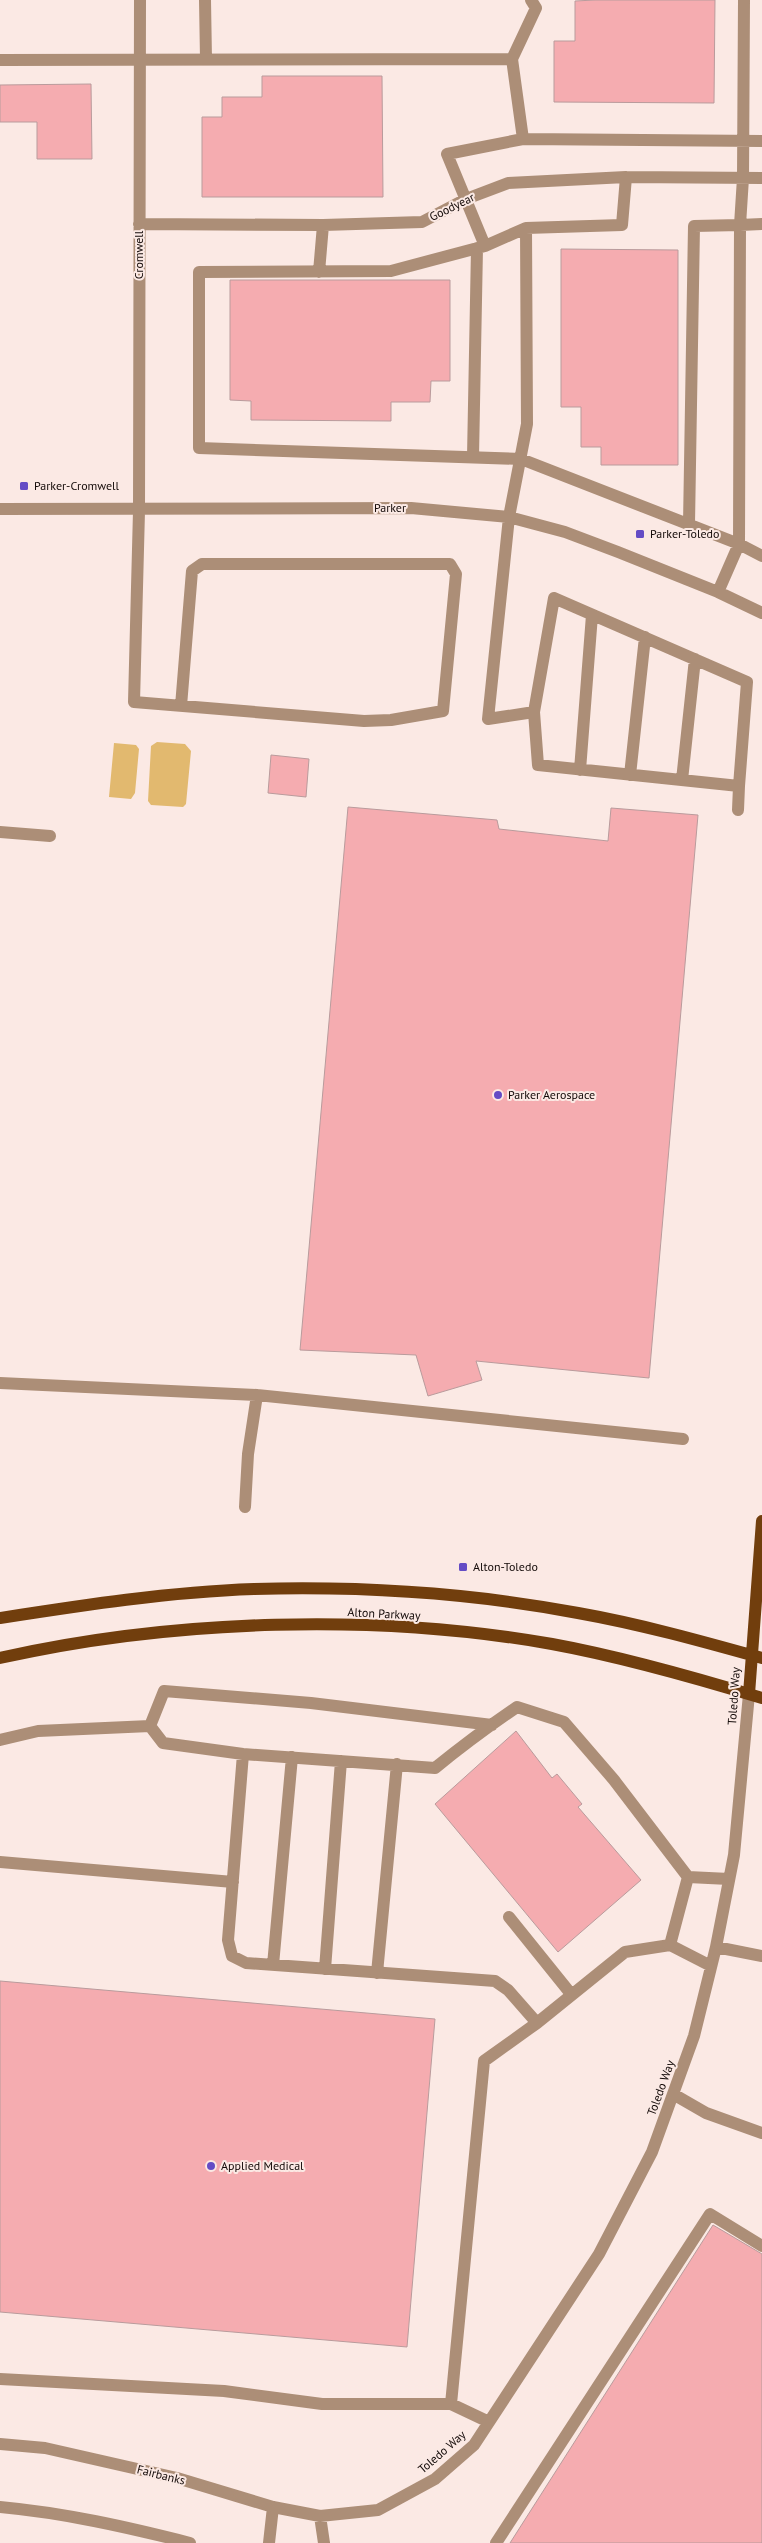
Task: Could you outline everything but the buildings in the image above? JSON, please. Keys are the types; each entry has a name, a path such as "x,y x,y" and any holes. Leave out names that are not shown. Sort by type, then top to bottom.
{"main road":[{"name":"Toledo Way","path":"748,1694 756,1657 762,1521"},
{"name":"Alton Parkway","path":"0,1618 115,1600 253,1590 324,1589 445,1594 585,1614 636,1624 756,1657"},
{"name":"Alton Parkway","path":"0,1658 95,1641 172,1632 266,1626 380,1627 449,1632 551,1644 649,1666 762,1698"}],"street":[{"name":"Cromwell","path":"140,0 140,510 134,702 181,706"},
{"path":"205,0 206,59"},
{"path":"524,138 512,59 536,8 531,0"},
{"path":"718,592 739,544 740,225 743,178 744,0"},
{"path":"0,60 512,59"},
{"path":"473,457 481,247 466,199 447,154 524,138 762,141"},
{"path":"626,177 622,225 526,228 481,247 391,271 199,272 199,448 521,459 739,544 762,556"},
{"name":"Goodyear","path":"139,224 323,225 422,222 466,199 508,183 626,177 762,178"},
{"path":"689,524 694,226 762,224"},
{"path":"319,272 323,225"},
{"path":"526,228 527,424 509,517 488,719 534,712"},
{"name":"Parker","path":"0,509 411,508 509,517 565,532 718,592 762,613"},
{"path":"202,564 450,564 456,574 444,710 391,720 364,721 181,706 192,572 202,564"},
{"path":"738,810 747,682 554,598 534,712 538,766 739,786"},
{"path":"580,770 592,615"},
{"path":"630,775 645,637"},
{"path":"682,780 695,659"},
{"path":"0,832 50,836"},
{"path":"0,1383 257,1395 683,1438"},
{"path":"245,1507 248,1454 257,1395"},
{"path":"150,1726 164,1691 310,1703 492,1725"},
{"name":"Toledo Way","path":"320,2516 378,2510 435,2479 474,2445 599,2254 652,2152 694,2036 716,1947 734,1855 748,1694"},
{"path":"150,1726 163,1743 243,1754 435,1768 518,1707 564,1722 614,1780 688,1877 729,1879"},
{"path":"0,1740 38,1731 150,1726"},
{"path":"243,1754 228,1940 232,1956 246,1963 495,1981 508,1990 537,2023"},
{"path":"273,1965 292,1757"},
{"path":"325,1969 341,1760"},
{"path":"377,1973 397,1764"},
{"path":"0,1862 233,1882"},
{"path":"670,1946 688,1877"},
{"path":"509,1917 571,1994"},
{"path":"451,2404 484,2061 537,2023 625,1952 670,1946 711,1966"},
{"path":"716,1947 762,1956"},
{"path":"673,2094 706,2113 762,2133"},
{"path":"496,2543 710,2214 762,2246"},
{"path":"0,2379 224,2391 322,2404 451,2404 489,2422"},
{"name":"Fairbanks","path":"0,2444 45,2448 177,2478 273,2507 320,2516"},
{"path":"0,2507 44,2511 111,2523 190,2543"},
{"path":"269,2543 273,2507"},
{"path":"320,2516 324,2543"}],"shaded area":[{"path":"157,742 185,744 191,751 186,804 183,807 151,805 148,801 151,746"},
{"path":"114,743 136,745 139,749 135,793 131,799 109,797"}],"place":[{"name":"Parker-Cromwell","path":"24,486"},
{"name":"Parker-Toledo","path":"640,534"},
{"name":"Parker Aerospace","path":"498,1095"},
{"name":"Alton-Toledo","path":"463,1567"},
{"name":"Applied Medical","path":"211,2166"}]}
